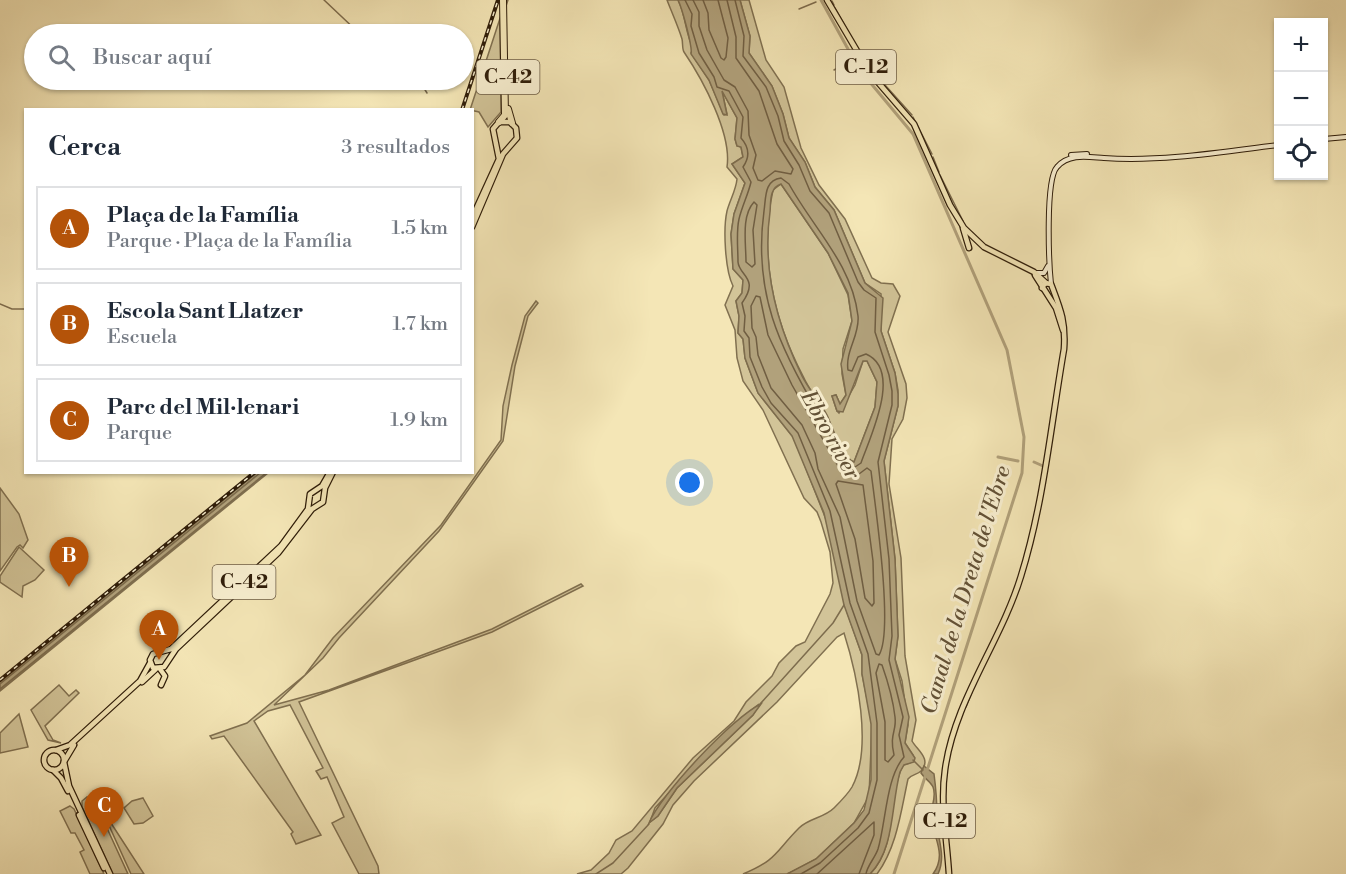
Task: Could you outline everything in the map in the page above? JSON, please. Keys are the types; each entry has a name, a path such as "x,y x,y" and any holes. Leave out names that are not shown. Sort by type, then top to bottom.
{"highway":[{"name":"C-42","path":"504,0 508,109 512,123"},
{"name":"C-42","path":"499,122 504,114 506,31"}],"main road":[{"name":"C-12","path":"827,0 870,73 914,124 968,239 1030,270 1049,285 1064,318 1065,339 1040,494 1022,575 1003,625 973,681 945,768 949,874"},
{"name":"C-42","path":"474,215 499,159 493,132 499,122 512,123 518,134 514,142 509,145 474,223"},
{"path":"1328,139 1346,137"},
{"path":"496,143 509,145"},
{"path":"1049,285 1043,290 1049,293 1049,285 1049,273 1048,265 1053,174 1064,160 1079,157 1158,158 1274,145"},
{"path":"1030,270 1042,274 1048,265"},
{"name":"C-12","path":"1030,270 1056,308 1065,339"},
{"name":"C-42","path":"56,750 70,745 140,681 153,654 171,649 281,546 308,509 310,494 317,490 330,474"},
{"name":"C-42","path":"53,770 60,768 72,746 158,669 165,667 176,649 283,549 316,505 323,502 331,474"},
{"path":"317,490 324,495"},
{"path":"309,499 316,505"},
{"path":"162,652 167,661"},
{"path":"150,663 165,676 161,685"},
{"path":"56,750 62,753 69,786 108,874 64,782 46,766 44,759 48,752 56,750"}],"shaded area":[{"path":"506,0 508,0 500,24 501,112 488,127 479,112 471,108"},
{"path":"667,0 678,0 693,48 691,53 709,80 724,115 727,114 722,91 737,118 735,139 737,146 741,147 743,157 732,164 745,183 734,214 731,234 733,269 743,280 742,293 736,301 739,316 738,333 743,339 745,358 758,393 794,438 827,522 847,612 862,655 862,674 872,724 869,796 854,823 816,859 787,874 743,874 769,860 807,822 834,808 852,787 858,771 862,732 861,711 854,669 844,633 837,637 777,702 694,781 673,805 663,824 628,868 621,874 577,874 591,870 609,853 616,840 632,831 693,758 734,721 746,702 772,676 779,663 796,646 805,642 830,594 833,583 830,552 817,512 804,498 763,410 743,381 737,358 735,330 725,305 733,286 727,260 726,219 737,179 727,167 725,139 721,123 699,77 683,51 682,39","holes":["759,704 753,715 677,788 658,816 650,822 655,808 730,727"]},
{"path":"740,0 749,0 766,60 784,87 801,148 819,185 845,219 872,278 881,283 893,284 900,296 888,332 906,384 907,398 903,419 892,439 889,484 901,558 905,656 916,720 912,741 925,763 921,771 908,779 894,841 877,874 870,874 879,863 885,850 898,778 903,765 910,763 913,755 905,743 908,725 902,681 895,659 898,636 895,559 884,461 898,406 898,390 895,373 881,331 881,294 865,283 834,210 815,187 805,162 789,138 772,86 749,53 750,36"},
{"path":"781,184 828,253 848,295 852,321 843,349 842,374 846,395 840,404 836,395 832,396 837,411 839,413 855,385 863,361 867,361 877,382 875,407 854,462 841,448 827,416 805,381 784,332 777,309 768,262 768,238 773,190"},
{"path":"536,301 538,303 528,316 515,366 503,441 439,531 323,658 274,705 329,690 492,629 581,584 583,586 492,632 299,702 378,866 379,874 359,874 332,823 344,817 327,777 321,779 316,771 323,768 290,705 268,711 254,721 321,835 296,844 291,834 293,832 224,736 212,739 210,736 247,723 305,675 333,638 441,525 501,440 503,406 512,365 525,316"},
{"path":"256,474 259,474 0,684"},
{"path":"265,474 267,474 0,691"},
{"path":"0,488 19,514 28,540 23,548 20,545 17,547 0,571"},
{"path":"19,547 44,570 35,580 23,586 22,597 0,582 0,576"},
{"path":"59,685 69,696 76,690 79,693 45,726 53,740 61,743 48,740 31,710"},
{"path":"19,714 28,747 0,753 0,733"},
{"path":"87,797 95,802 128,874 113,874 82,807 82,801"},
{"path":"143,798 153,816 143,823 134,824 124,808 132,801"},
{"path":"70,806 74,809 104,874 90,874 80,852 84,850 75,833 71,833 60,811"},
{"path":"109,820 144,874 131,874 107,821"}],"water":[{"name":"Ebro river","path":"678,0 740,0 750,36 749,53 772,86 789,138 805,162 815,187 834,210 865,283 883,298 881,331 895,373 898,394 898,406 884,461 895,559 898,636 895,659 909,717 905,743 915,758 914,762 904,765 900,772 888,839 878,864 870,874 787,874 816,859 854,823 864,810 871,780 871,724 862,674 862,655 844,605 824,513 792,436 758,393 745,358 743,339 738,333 739,316 736,301 742,293 743,280 733,269 731,234 734,214 745,183 732,164 743,157 741,147 737,146 735,139 737,118 722,91 727,115 723,114 709,80 691,54 689,36","holes":["781,184 828,253 848,293 852,321 841,364 846,395 840,404 836,395 832,396 837,411 843,412 863,361 867,361 877,382 875,407 854,462 841,448 827,415 802,376 779,317 768,254 771,200 777,186"]},
{"path":"259,474 265,474 0,689 0,684"},
{"path":"761,704 753,715 677,788 658,816 649,823 667,794 682,776 734,724"},
{"path":"924,766 934,774 942,859 938,874 933,874 939,859 931,815 934,791 932,785 921,773"}],"waterway":[{"path":"324,0 349,24"},
{"name":"Canal de la Dreta de l'Ebre","path":"821,0 859,69 913,134 1007,350 1024,437 1022,473 894,874"},
{"path":"832,1 834,5"},
{"path":"799,9 816,2"},
{"path":"835,8 850,35"},
{"path":"834,70 850,61"},
{"path":"876,75 912,115"},
{"path":"913,117 932,154"},
{"path":"933,157 939,172"},
{"path":"940,175 963,221"},
{"path":"0,304 12,309 24,309"},
{"path":"998,457 1018,461"},
{"path":"1034,462 1043,466"},
{"path":"1040,507 1044,485"},
{"path":"993,648 1022,580"},
{"path":"760,704 833,623 844,605"},
{"path":"966,707 972,692"},
{"path":"913,760 923,770"},
{"path":"596,874 613,863 649,824"}],"railway":[{"path":"474,73 498,0"},
{"path":"463,108 469,90"},
{"path":"0,680 253,474"}],"place":[{"name":"Escola Sant Llatzer","path":"69,587"},
{"name":"Plaça de la Família","path":"159,660"},
{"name":"Parc del Mil·lenari","path":"104,837"}]}
